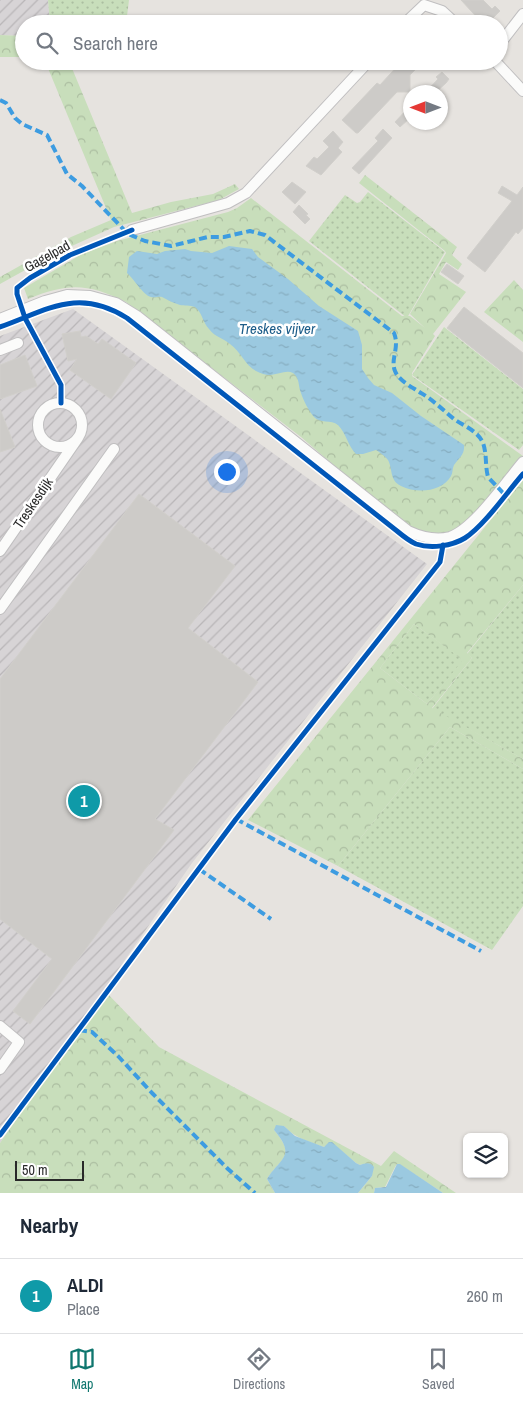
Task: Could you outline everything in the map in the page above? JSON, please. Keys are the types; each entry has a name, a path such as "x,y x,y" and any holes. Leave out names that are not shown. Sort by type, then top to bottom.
{"street":[{"path":"413,15 424,3 442,10 447,15"},
{"path":"508,33 523,14"},
{"path":"132,230 228,203 246,193 361,70"},
{"path":"503,70 523,91"},
{"path":"0,319 67,295 90,296 116,302 137,316 408,530 425,538 451,537 474,521 523,462"},
{"path":"0,350 18,343"},
{"name":"Treskesdijk","path":"0,551 4,541 58,467 78,438 82,425 78,413 68,405 55,404 44,410 39,421 40,434 55,454 58,467"},
{"path":"48,443 54,446 67,445 78,438"},
{"path":"0,609 114,449"},
{"path":"0,1026 19,1042 0,1069"}],"shaded area":[{"path":"0,0 48,0 49,15 15,15 15,36 0,35"},
{"path":"73,309 427,564 192,863 0,1143 0,336"}],"green space":[{"path":"48,0 129,0 127,15 49,15"},
{"path":"0,35 15,36 15,57 0,57"},
{"path":"49,70 73,70 132,213 171,202 213,194 235,184 239,189 219,200 114,227 54,254 0,284 0,277 71,237 111,220"},
{"path":"365,175 457,247 452,255 462,264 458,270 446,262 439,274 466,292 433,334 435,336 412,376 523,456 523,459 453,542 434,545 404,526 301,437 126,302 100,291 77,287 55,290 28,299 24,288 82,254 117,241 228,212 251,198 402,316 410,316 425,328 410,314 446,253 359,183"},
{"path":"368,192 445,252 407,318 309,241 345,195 357,203"},
{"path":"514,280 523,290 523,342 484,312"},
{"path":"444,327 523,389 523,445 519,450 412,375"},
{"path":"523,480 523,585 467,653 472,658 432,708 523,759 523,769 450,727 338,866 248,820","holes":["414,624 463,660 427,704 380,668"]},
{"path":"523,585 523,759 432,709 472,658 467,654"},
{"path":"414,624 464,660 427,704 380,668"},
{"path":"450,727 523,769 523,906 492,950 338,866"},
{"path":"104,990 159,1047 381,1166 394,1151 456,1193 443,1193 397,1164 385,1187 375,1188 374,1193 358,1193 372,1176 363,1164 356,1163 332,1143 324,1147 298,1137 284,1126 274,1130 285,1146 286,1152 267,1179 275,1193 0,1193 0,1143"}],"water":[{"name":"Treskes vijver","path":"229,246 252,249 258,257 288,279 319,306 358,331 362,345 362,369 374,385 392,393 421,416 464,445 463,453 454,465 452,475 447,481 435,488 421,491 407,489 397,484 393,478 390,463 382,454 376,450 356,454 338,425 314,417 305,402 298,380 293,373 285,372 268,375 256,371 234,347 211,332 195,307 180,305 162,297 148,296 127,273 129,257 137,251 157,254 165,251 185,249 212,253"},
{"path":"276,1125 284,1126 295,1136 324,1147 329,1142 332,1142 356,1163 360,1165 371,1164 374,1167 372,1176 358,1193 275,1193 267,1179 284,1157 285,1152 281,1139 274,1130"},
{"path":"397,1164 400,1164 443,1193 374,1193 375,1188 386,1187"}],"building":[{"path":"461,0 483,0 492,9 495,6 500,11 496,15 475,15"},
{"path":"394,70 415,70 410,75 410,85 403,85 403,92 397,92 356,133 342,120 377,83 380,85"},
{"path":"442,72 449,79 444,85 432,85 438,79 436,77"},
{"path":"403,113 403,124 400,127 395,122"},
{"path":"383,129 392,138 359,174 352,168 378,141 375,138"},
{"path":"333,131 343,142 338,148 342,152 321,175 306,166 314,157 317,159 329,147 323,141"},
{"path":"292,182 306,192 295,204 282,192"},
{"path":"502,186 517,195 523,187 523,228 518,234 516,232 485,272 467,258 512,201 498,193"},
{"path":"299,205 308,214 306,215 310,219 305,224 293,212"},
{"path":"447,264 464,276 458,284 441,272"},
{"path":"464,307 523,353 523,388 447,328"},
{"path":"80,331 81,337 86,336 98,344 102,339 136,363 111,399 70,370 77,359 68,361 62,334"},
{"path":"25,355 37,386 0,399 0,365"},
{"path":"0,409 15,447 0,452"},
{"path":"139,494 235,566 188,628 258,682 155,819 174,830 30,1024 13,1011 52,959 0,919 0,679"}],"marked path":[{"path":"0,100 6,103 15,118 22,124 47,135 67,174 82,186 128,234 145,241 171,246 208,237 224,237 250,231 265,235 394,333 396,338 394,367 399,378 478,435 484,447 488,477 505,495"},
{"path":"236,819 481,951"},
{"path":"199,869 271,919"},
{"path":"79,1030 92,1032 118,1056 152,1093 228,1169 255,1193"}],"cycle path":[{"name":"Gagelpad","path":"61,403 61,385 25,318 17,294 17,288 30,278 70,255 132,230"},
{"path":"0,327 63,304 93,304 127,318 404,537 422,546 441,546 465,538 488,517 523,474"},
{"path":"0,1135 236,819 440,562 443,545"}],"place":[{"name":"ALDI","path":"84,801"}]}
